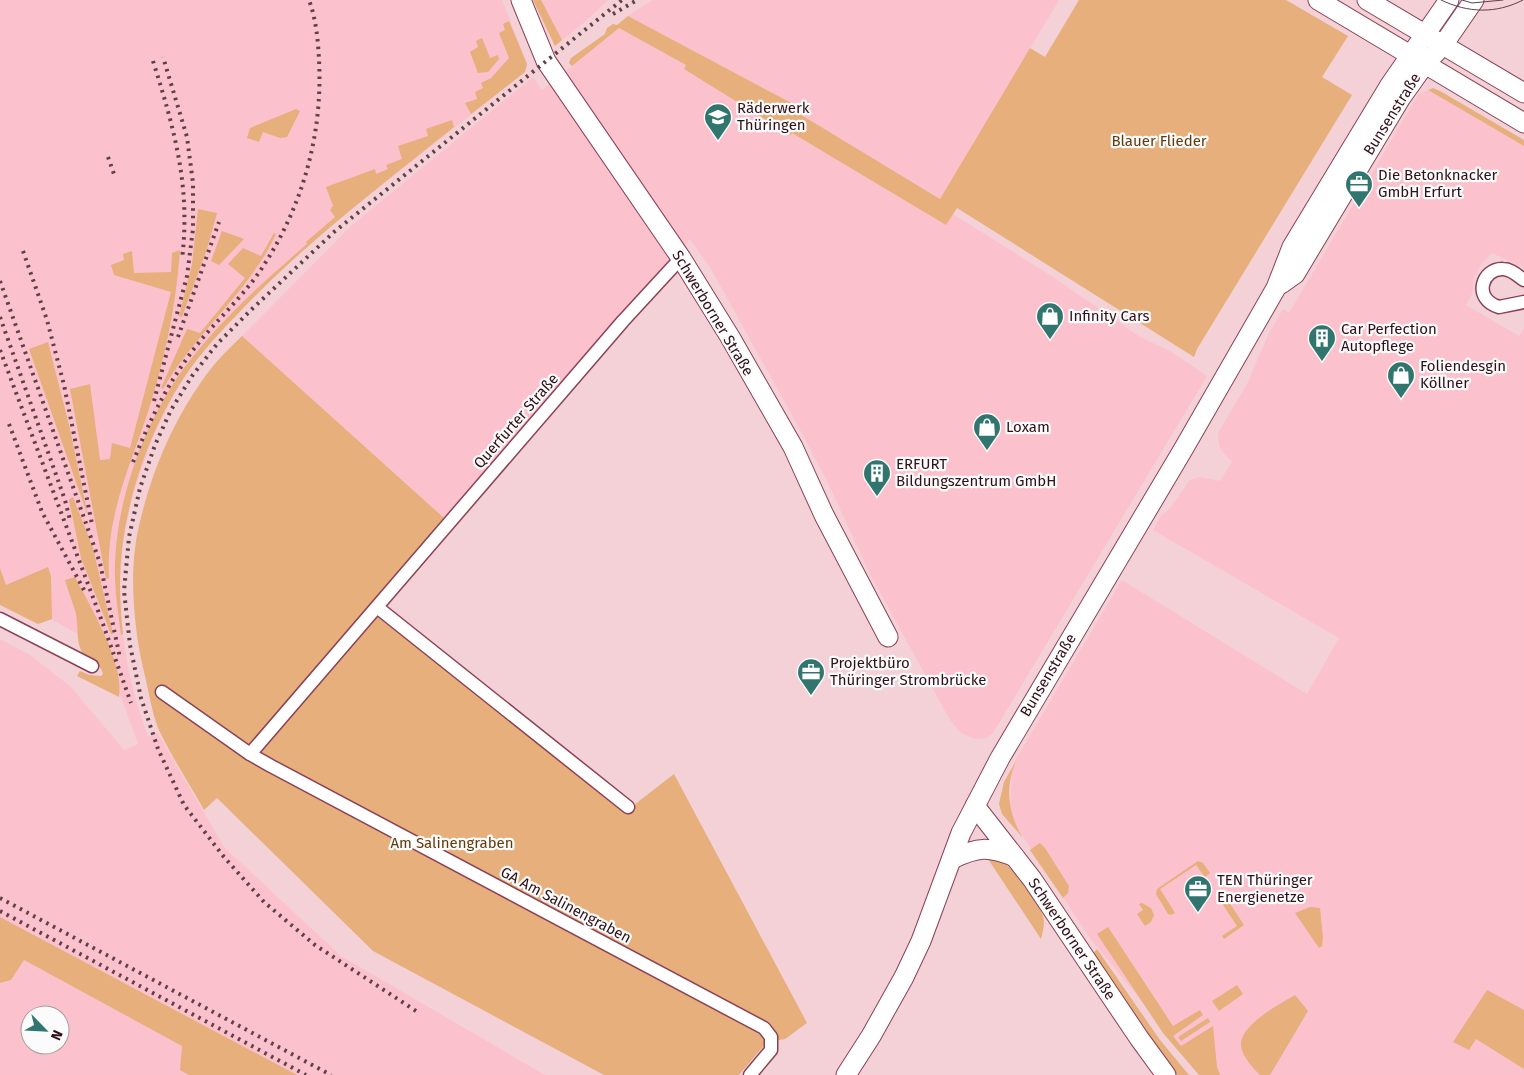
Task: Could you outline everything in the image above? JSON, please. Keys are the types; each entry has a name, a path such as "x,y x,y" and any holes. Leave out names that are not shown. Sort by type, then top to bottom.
{"main road":[{"name":"Schwerborner Straße","path":"521,0 546,61 681,258 730,337 793,447 824,514 888,637"},
{"path":"1318,0 1524,124"},
{"path":"1367,0 1524,93"},
{"path":"1418,59 1424,35 1449,0"},
{"path":"1418,59 1443,46 1474,0"},
{"name":"Bunsenstraße","path":"846,1075 904,977 921,941 961,833 1000,758 1184,448 1276,288 1292,247 1390,85 1418,59"},
{"name":"Schwerborner Straße","path":"975,806 1032,879 1166,1075"},
{"path":"952,859 978,848 997,850 1015,857"}],"street":[{"name":"Querfurter Straße","path":"378,607 623,321 681,258"},
{"path":"1524,280 1502,268 1486,278 1482,290 1482,295 1487,301 1499,307 1524,302"},
{"path":"250,754 378,607 628,807"},
{"path":"0,619 92,666"},
{"name":"GA Am Salinengraben","path":"162,692 250,754 443,859 764,1028 771,1037 771,1050 750,1075"}],"shaded area":[{"path":"0,0 502,0 527,64 525,72 337,221 279,272 213,339 189,369 153,437 133,494 123,540 120,585 127,662 135,698 148,737 157,732 224,847 341,956 545,1075 296,1075 0,917 0,639 30,655 71,687 124,750 138,744 99,637 78,634 0,591"},
{"path":"533,0 608,0 555,46"},
{"path":"652,0 1059,0 940,199 792,110 795,105 628,16"},
{"path":"619,28 686,65 684,69 790,135 792,133 946,225 953,214 1053,277 1140,337 1170,351 1207,376 993,733 986,738 975,739 961,733 950,720 871,576 827,481 798,426 711,269 690,239 444,518 242,336 351,226 533,77 542,90"},
{"path":"1428,90 1524,146 1524,268 1492,253 1482,263 1474,277 1472,294 1466,305 1519,336 1524,328 1524,1075 1202,1075 1090,938 1016,826 1010,809 1012,773 1016,759 1122,580 1307,694 1339,638 1153,530 1160,517 1171,507 1190,480 1200,477 1220,481 1232,462 1221,450 1218,433 1247,384 1268,335 1283,309 1289,313 1418,95"},
{"path":"24,960 236,1075 0,1075 0,983 11,980"}],"green space":[{"path":"533,0 541,0 562,40 555,46"},
{"name":"Blauer Flieder","path":"1079,0 1286,0 1348,36 1322,77 1352,95 1197,349 1194,357 957,208 946,225 792,133 790,135 684,69 686,65 619,28 572,66 569,63 571,58 605,34 607,28 613,24 617,25 628,16 795,105 793,110 940,199 1030,48 1045,57"},
{"path":"509,21 527,64 525,72 471,114 465,103 477,99 475,92 483,88 481,83 491,78 509,58 499,33 505,30 503,24"},
{"path":"482,38 490,58 498,55 499,59 488,72 478,73 470,52 478,47 476,41"},
{"path":"1433,88 1524,140 1524,146 1428,90"},
{"path":"296,109 300,111 287,137 280,138 263,132 259,142 247,138 250,128"},
{"path":"452,120 454,127 375,190 274,277 204,351 175,392 149,444 131,501 121,557 120,591 123,634 121,635 115,563 121,513 136,461 157,412 170,389 184,368 227,318 307,244 306,242 335,217 330,210 333,206 326,187 375,169 376,174 388,169 386,165 402,159 398,146 428,136 426,129"},
{"path":"198,209 217,213 207,249 182,317 179,316 192,264"},
{"path":"222,231 244,239 219,265 211,261"},
{"path":"274,233 276,234 265,255 251,275 190,349 163,389 161,388 187,329 200,333 245,278 228,264 243,248 261,256"},
{"path":"180,250 176,293 164,356 146,418 119,496 111,536 109,578 106,579 70,389 90,384 100,460 110,459 112,443 130,448 171,292 114,275 111,265 124,260 123,254 132,251 134,273 171,272 172,253"},
{"name":"Am Salinengraben","path":"242,336 444,518 367,608 625,812 674,774 807,1023 785,1039 767,1042 739,1075 604,1075 373,951 217,798 204,810 169,749 154,716 141,659 135,621 134,563 144,505 167,442 200,384 216,362"},
{"path":"48,342 70,429 88,516 29,349"},
{"path":"73,497 93,548 113,634 111,634 81,558 69,500"},
{"path":"48,567 51,576 52,619 38,624 0,605 0,568 6,585"},
{"path":"75,577 112,652 117,668 119,697 77,676 80,671 89,675 101,676 103,674 98,665 86,658 79,646 76,614 65,580"},
{"path":"1017,759 1010,779 1009,800 1014,819 1023,838 1002,814 999,804 1004,782"},
{"path":"1040,843 1069,886 1068,893 1063,898 1030,850"},
{"path":"986,856 1002,862 1008,867 1032,896 1044,919 1041,939"},
{"path":"1198,861 1203,863 1210,873 1205,877 1196,865 1160,889 1175,913 1168,914 1156,894 1157,889"},
{"path":"1227,899 1244,925 1224,939 1222,936 1237,926 1221,902"},
{"path":"1142,903 1151,908 1154,915 1151,922 1145,926 1137,914 1143,910 1139,904"},
{"path":"1310,907 1320,908 1323,938 1322,946 1319,948 1295,913"},
{"path":"0,917 297,1075 189,1075 180,1070 182,1046 24,960 11,980 0,983"},
{"path":"1108,927 1173,1026 1200,1010 1203,1015 1173,1036 1181,1046 1213,1026 1217,1067 1220,1075 1199,1075 1163,1033 1097,934"},
{"path":"1097,949 1160,1040 1189,1075 1177,1075 1174,1071 1093,954"},
{"path":"1237,985 1243,994 1219,1011 1212,1001"},
{"path":"1487,990 1524,1010 1524,1069 1476,1039 1469,1050 1453,1042"},
{"path":"1295,995 1308,1011 1270,1075 1260,1075 1243,1054 1242,1038 1246,1030 1253,1023"},
{"path":"1208,1018 1210,1022 1181,1041 1178,1037"}],"tram line":[{"path":"1441,0 1461,7 1482,10 1503,8 1523,0"},
{"path":"1462,0 1472,3 1503,0"}],"railway":[{"path":"133,462 154,414 171,383 201,340 241,296 262,268 289,220 299,194 314,142 318,115 319,60 317,37 309,0"},
{"path":"416,1011 315,945 264,902 224,857 184,805 158,749 141,698 130,645 124,591 129,537 140,488 155,445 171,410 192,376 217,344 334,232 622,0"},
{"path":"613,14 637,0"},
{"path":"154,401 187,276 193,229 193,183 187,137 163,57"},
{"path":"153,61 168,110 179,158 184,207 182,259"},
{"path":"108,157 115,177"},
{"path":"178,337 219,222"},
{"path":"23,251 47,320 64,385 92,524"},
{"path":"0,281 100,563 120,658"},
{"path":"0,317 65,500 70,520"},
{"path":"0,350 131,703"},
{"path":"9,424 42,512 84,590"},
{"path":"0,898 331,1075"},
{"path":"0,911 306,1075"}],"place":[{"name":"Räderwerk Thüringen","path":"718,141"},
{"name":"Die Betonknacker GmbH Erfurt","path":"1359,208"},
{"name":"Infinity Cars","path":"1050,340"},
{"name":"Car Perfection Autopflege","path":"1322,362"},
{"name":"Foliendesgin Köllner","path":"1401,399"},
{"name":"Loxam","path":"987,451"},
{"name":"ERFURT Bildungszentrum GmbH","path":"877,497"},
{"name":"Projektbüro Thüringer Strombrücke","path":"811,696"},
{"name":"TEN Thüringer Energienetze","path":"1198,913"}]}
